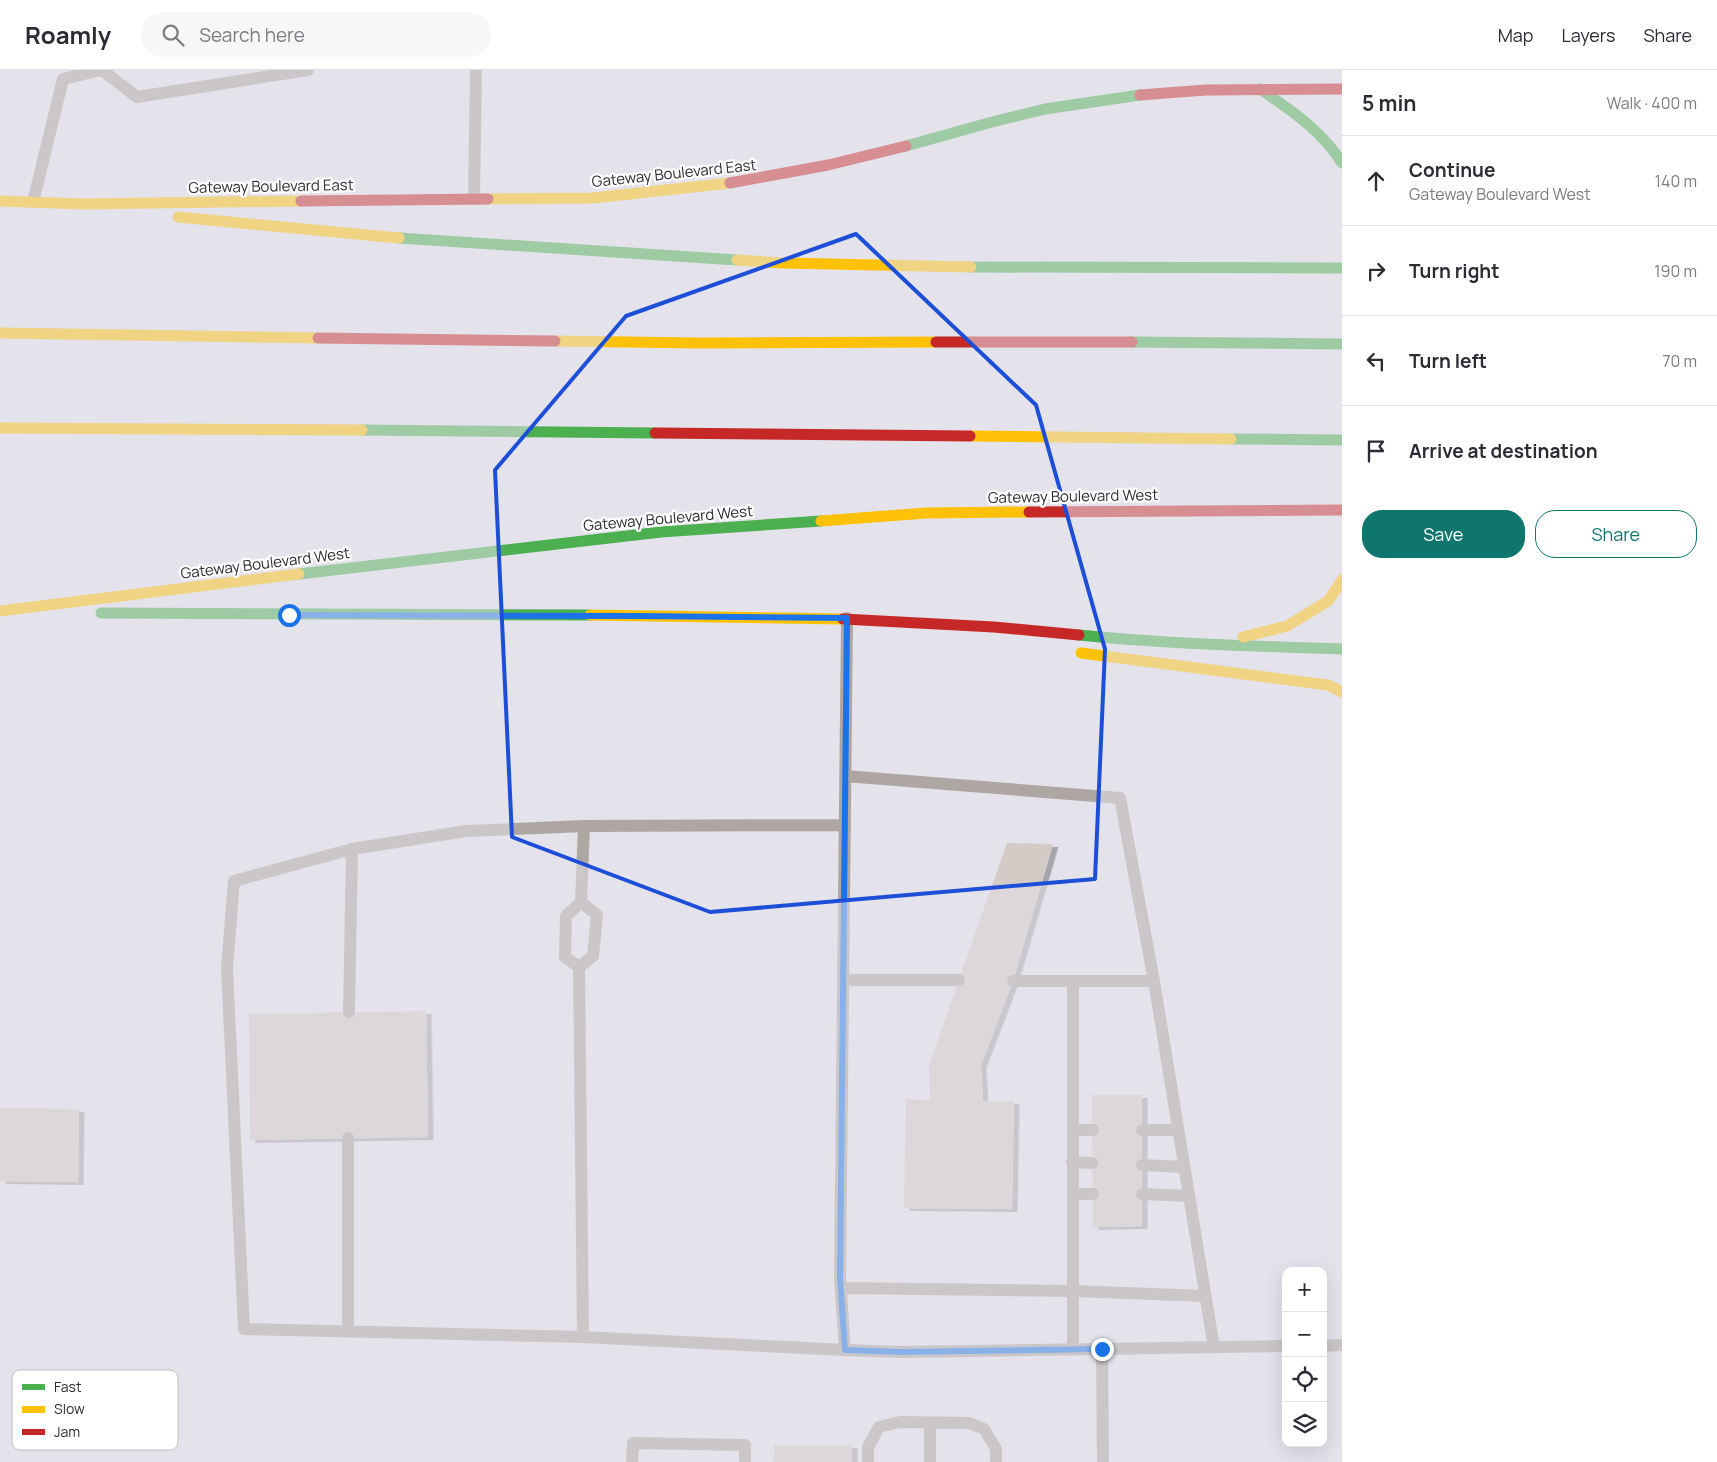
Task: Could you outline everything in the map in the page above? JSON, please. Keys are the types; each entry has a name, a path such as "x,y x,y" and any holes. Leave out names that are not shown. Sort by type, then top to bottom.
{"main road":[{"path":"1209,89 1235,80"},
{"name":"Gateway Boulevard East","path":"0,201 83,204 593,198 662,192 773,176 861,158 989,123 1070,104 1126,96 1209,89 1342,89"},
{"path":"1260,89 1305,121 1337,153 1342,163"},
{"path":"83,204 249,225 452,243 782,264 987,267 1342,268"},
{"path":"0,333 698,343 1067,342 1342,344"},
{"path":"0,428 404,430 1342,440"},
{"name":"Gateway Boulevard West","path":"0,611 305,573 700,529 926,513 1342,510"},
{"path":"1210,645 1287,626 1328,601 1342,580"},
{"name":"Gateway Boulevard West","path":"0,611 847,618 928,622 1210,645 1342,649"},
{"path":"928,622 1014,640"},
{"path":"1072,652 1328,685 1342,692"}],"lane":[{"path":"32,202 65,75 101,70 137,97 308,70"},
{"path":"474,199 476,70"},
{"path":"845,1350 841,1288 847,618"},
{"path":"845,776 1120,798 1154,982 1214,1348"},
{"path":"844,825 584,826 466,831 352,849 234,881 226,968 244,1328 583,1337 902,1352 1282,1346"},
{"path":"579,967 565,957 566,916 581,902 584,826"},
{"path":"349,1012 352,849"},
{"path":"579,967 592,956 597,915 581,902"},
{"path":"579,967 583,1337"},
{"path":"843,980 959,980"},
{"path":"1013,981 1154,982"},
{"path":"1073,981 1073,1350"},
{"path":"1073,1130 1092,1130"},
{"path":"1142,1130 1178,1130"},
{"path":"348,1138 348,1331"},
{"path":"1072,1162 1092,1162"},
{"path":"1142,1166 1184,1168"},
{"path":"1073,1194 1093,1194"},
{"path":"1142,1194 1189,1196"},
{"path":"841,1288 1073,1291 1205,1296"},
{"path":"1327,1346 1342,1345"},
{"path":"1102,1349 1103,1462"},
{"path":"868,1462 868,1447 879,1427 900,1422 969,1423 984,1430 996,1449 996,1462"},
{"path":"930,1423 930,1462"},
{"path":"632,1462 633,1442 745,1445 745,1462"}],"highlighted area":[{"path":"856,234 1036,405 1105,649 1095,879 710,912 512,837 495,470 626,316"}],"building":[{"path":"1007,843 1053,844 1013,981 981,1065 983,1101 1014,1101 1012,1209 904,1208 906,1099 930,1100 929,1065"},
{"path":"426,1011 428,1137 250,1140 249,1014"},
{"path":"1092,1095 1142,1095 1142,1226 1093,1227"},
{"path":"0,1108 79,1109 78,1182 0,1181"},
{"path":"774,1445 852,1445 852,1462 773,1462"}],"traffic: fast":[{"path":"1260,89 1294,113 1315,131 1334,151 1342,163"},
{"path":"906,146 1045,109 1140,95"},
{"path":"399,238 737,260"},
{"path":"971,267 1342,268"},
{"path":"1132,342 1342,344"},
{"path":"362,430 655,433"},
{"path":"1231,439 1342,440"},
{"path":"299,574 661,532 821,521"},
{"path":"101,613 590,615"},
{"path":"1079,635 1178,643 1342,649"}],"traffic: slow":[{"path":"488,199 593,198 730,183"},
{"path":"0,201 83,204 301,201"},
{"path":"178,217 399,238"},
{"path":"737,260 782,263 971,267"},
{"path":"0,333 318,338"},
{"path":"555,341 698,343 936,342"},
{"path":"0,428 362,430"},
{"path":"970,436 1231,439"},
{"path":"821,521 926,513 1029,512"},
{"path":"0,611 299,574"},
{"path":"1243,637 1287,626 1328,601 1342,580"},
{"path":"590,615 843,619"},
{"path":"1081,653 1328,685 1342,692"}],"traffic: jam":[{"path":"1140,95 1206,90 1342,89"},
{"path":"730,183 828,165 906,146"},
{"path":"301,201 488,199"},
{"path":"318,338 555,341"},
{"path":"936,342 1132,342"},
{"path":"655,433 970,436"},
{"path":"1029,512 1342,510"},
{"path":"843,619 994,627 1079,635"}],"route":[{"path":"289,615 847,618 840,1278 845,1350 902,1352 1102,1349"}]}
